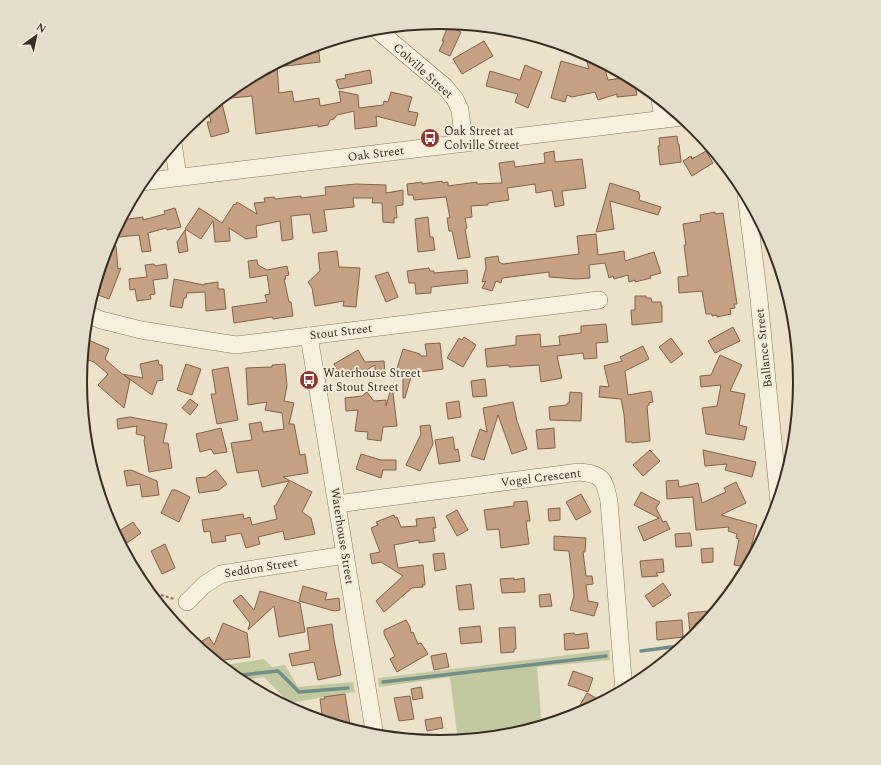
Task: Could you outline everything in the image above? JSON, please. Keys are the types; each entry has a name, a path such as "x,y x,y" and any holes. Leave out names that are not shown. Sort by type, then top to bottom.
{"street":[{"name":"Colville Street","path":"382,34 445,87 455,99 460,110 464,143"},
{"path":"661,106 663,119"},
{"name":"Oak Street","path":"151,181 675,118"},
{"path":"174,150 178,177"},
{"name":"Ballance Street","path":"748,207 760,299 778,488"},
{"name":"Stout Street","path":"93,317 141,330 236,345 599,300"},
{"name":"Waterhouse Street","path":"309,336 374,729"},
{"name":"Vogel Crescent","path":"337,504 579,472 594,473 605,483 609,501 624,685"},
{"name":"Seddon Street","path":"187,602 204,585 221,574 345,555"}],"path":[{"path":"158,595 187,602"}],"green space":[{"path":"609,650 610,660 537,667 541,721 487,733 464,735 457,735 450,677 379,687 378,678"},
{"path":"264,659 272,667 285,665 298,687 353,682 355,692 290,703 264,677 249,679 228,665"}],"building":[{"path":"447,29 456,30 461,32 450,56 439,51 444,41 442,41"},
{"path":"484,41 493,56 462,74 453,59"},
{"path":"319,51 320,62 281,67"},
{"path":"586,60 605,69 608,80 621,78 636,88 637,95 617,97 617,94 598,100 595,92 572,97 567,95 565,102 551,98 561,61 589,69"},
{"path":"525,65 542,72 528,108 515,102 518,94 486,86 490,71 520,80"},
{"path":"277,69 279,93 292,91 294,102 319,98 320,106 341,102 339,91 358,95 359,108 383,105 384,101 388,102 391,92 412,97 408,111 418,113 415,126 376,116 377,126 355,129 354,111 337,115 334,119 330,120 328,125 318,127 318,125 256,134 252,96 231,98"},
{"path":"370,70 372,83 339,89 336,80 346,78 345,75"},
{"path":"222,104 229,132 211,137 207,122 211,122 209,115"},
{"path":"677,136 681,162 660,165 658,146 660,146 659,138"},
{"path":"554,151 555,162 582,159 586,188 562,191 564,205 555,207 552,190 536,193 535,184 507,188 509,200 488,203 488,205 471,206 472,217 465,218 467,228 465,229 470,257 458,259 452,231 449,231 447,218 450,218 446,197 414,200 413,195 408,195 407,184 422,182 422,184 442,181 443,183 448,182 448,186 477,182 477,184 502,183 499,163 514,161 515,167 545,163 544,153"},
{"path":"706,151 713,163 692,176 683,161 691,156 692,159"},
{"path":"610,183 639,192 639,200 661,207 658,215 610,201 614,229 596,232"},
{"path":"356,184 386,185 386,193 403,190 403,205 396,206 397,218 394,218 394,223 383,222 382,203 372,203 373,198 353,198 354,207 324,210 327,231 313,233 310,214 291,216 293,239 282,241 280,221 256,226 257,237 246,239 229,228 230,241 215,242 213,221 201,239 185,229 199,208 222,223 234,204 235,205 237,202 257,214 254,203 265,202 264,198 274,197 275,199 301,196 301,198 326,195 325,187"},
{"path":"175,208 181,227 167,230 166,228 148,233 151,251 142,252 139,235 119,237 127,219 143,217 143,220 165,214 164,211"},
{"path":"715,212 715,214 723,213 737,304 734,304 735,308 730,309 731,314 717,317 717,315 712,316 712,314 706,314 702,291 679,293 678,277 688,276 683,224 701,221 700,215"},
{"path":"428,217 430,237 433,237 435,250 418,252 415,219"},
{"path":"185,230 188,251 179,253 177,242"},
{"path":"596,234 598,255 624,251 625,261 654,252 661,273 650,276 651,278 629,282 628,275 614,279 613,276 609,278 605,263 589,265 590,278 576,279 549,277 549,272 502,278 501,283 496,281 492,291 482,288 486,281 482,282 486,268 485,258 498,256 499,262 503,264 579,254 577,236"},
{"path":"114,246 116,246 118,269 121,268 109,299 98,295"},
{"path":"337,251 339,267 360,268 356,307 343,306 344,301 315,306 312,288 308,282 320,271 318,253"},
{"path":"257,260 258,265 267,270 287,266 289,275 285,276 286,279 284,279 289,302 291,302 293,316 273,319 272,317 234,323 232,307 267,302 265,295 270,294 267,275 250,278 248,261"},
{"path":"154,264 155,266 166,264 168,278 153,280 155,294 150,295 151,299 137,301 135,289 130,290 129,279 147,277 145,265"},
{"path":"429,268 430,271 434,271 434,273 467,270 468,283 431,287 431,293 416,294 415,283 409,283 407,271"},
{"path":"388,272 398,297 386,302 375,276"},
{"path":"174,279 204,285 218,282 218,289 224,289 226,309 206,311 205,292 187,293 186,298 184,298 182,308 170,306"},
{"path":"635,296 646,296 646,298 651,298 652,302 661,302 662,322 632,325 631,310 635,310"},
{"path":"606,324 608,342 596,343 597,358 584,359 583,353 557,356 562,378 541,382 539,365 487,367 485,349 516,345 516,336 540,334 541,347 560,345 559,336 581,333 581,326"},
{"path":"733,327 740,341 715,353 708,341"},
{"path":"464,337 476,345 463,367 447,358 459,338 462,340"},
{"path":"671,338 683,354 671,363 659,347"},
{"path":"90,340 109,349 105,359 122,374 143,378 140,364 158,360 159,365 162,365 163,380 157,381 152,395 124,375 130,380 124,408 98,385 108,374 94,362 88,360"},
{"path":"440,343 443,369 412,373 405,398 403,398 403,377 395,375 403,349 420,354 421,356 427,356 425,344"},
{"path":"643,346 649,359 625,371 628,395 651,391 653,402 649,403 647,406 650,441 632,443 626,442 624,414 621,399 599,397 600,386 609,387 604,366 622,361 620,357"},
{"path":"358,350 365,362 384,361 385,374 375,375 375,365 356,376 352,369 341,376 334,364"},
{"path":"720,355 742,365 730,391 745,394 739,425 747,427 744,440 706,434 702,408 717,406 721,385 701,387 700,376 711,375"},
{"path":"186,364 201,369 192,395 177,390"},
{"path":"285,364 287,386 284,401 294,403 289,424 294,424 300,455 305,454 308,473 283,477 312,492 302,512 311,518 315,534 285,540 283,531 258,537 260,544 246,548 241,533 225,536 226,541 212,543 210,531 204,532 202,520 243,514 244,519 250,517 252,525 277,519 274,506 276,505 289,481 262,487 258,470 237,473 231,443 252,440 249,424 261,422 263,432 284,429 282,413 265,410 267,402 248,405 246,368 272,367 272,365"},
{"path":"228,367 238,420 217,424 211,394 216,394 212,370"},
{"path":"485,379 487,396 473,397 471,381"},
{"path":"392,385 397,426 383,427 381,441 367,439 368,432 355,431 358,410 346,411 345,398 362,396 367,392 374,401 386,400 386,406"},
{"path":"570,392 582,393 581,421 550,420 549,407 567,405 567,403 569,403"},
{"path":"190,399 198,405 190,415 182,408"},
{"path":"459,401 461,417 448,419 446,403"},
{"path":"513,402 517,421 527,449 512,454 498,415 484,460 471,456 480,429 487,432 483,408"},
{"path":"130,417 167,424 163,443 168,443 172,468 149,472 144,441 145,436 136,434 137,426 118,429 117,419"},
{"path":"430,425 433,444 420,471 406,465 421,434 420,426"},
{"path":"221,428 227,452 214,454 211,449 200,452 196,434"},
{"path":"554,428 555,448 538,449 536,430"},
{"path":"453,437 455,450 458,449 460,461 439,464 435,440"},
{"path":"650,450 660,461 643,476 633,465"},
{"path":"703,450 756,462 752,477 725,470 727,464 705,466"},
{"path":"361,454 381,460 396,460 396,470 383,470 381,478 356,469"},
{"path":"131,470 157,481 159,495 142,497 140,484 127,486 124,471"},
{"path":"216,470 227,484 219,490 199,493 196,478 206,477"},
{"path":"678,480 679,487 698,483 702,503 726,492 724,488 736,482 746,503 721,515 757,525 750,551 751,551 742,566 734,565 739,539 736,538 737,534 728,531 729,527 696,530 693,497 667,499 666,481"},
{"path":"172,490 176,490 190,497 179,522 161,513"},
{"path":"641,492 660,502 656,508 663,522 666,521 670,529 644,541 638,527 659,518 634,505"},
{"path":"581,494 591,512 576,520 566,502"},
{"path":"527,501 530,521 526,521 529,544 501,548 499,529 487,530 484,510 514,506 514,502"},
{"path":"560,508 560,520 549,521 548,509"},
{"path":"457,510 468,530 457,536 446,516"},
{"path":"394,515 395,518 397,517 401,527 417,526 416,519 434,517 436,528 433,528 435,541 419,543 419,540 394,545 398,568 423,565 425,585 422,585 423,587 412,588 384,612 376,601 403,576 381,562 372,564 370,554 380,552 371,528 378,525 376,522"},
{"path":"133,522 141,533 127,543 119,531"},
{"path":"690,533 692,546 676,547 675,534"},
{"path":"554,536 586,538 585,552 583,552 586,576 592,576 593,584 586,585 588,601 598,603 594,616 570,610 574,596 569,551 554,550"},
{"path":"165,544 175,568 162,574 151,551"},
{"path":"713,548 713,562 702,563 701,549"},
{"path":"444,553 446,569 435,571 433,554"},
{"path":"663,559 664,572 656,573 658,576 642,577 640,561"},
{"path":"514,578 514,580 524,578 525,592 502,593 500,579"},
{"path":"663,583 671,595 653,607 645,596"},
{"path":"471,584 474,609 459,610 456,586"},
{"path":"303,586 327,593 325,600 339,598 340,610 334,611 299,601"},
{"path":"260,591 300,603 305,632 279,637 274,606 248,630 250,623 233,601 241,595 254,610"},
{"path":"550,594 552,606 540,607 539,595"},
{"path":"710,611 699,623 696,623 690,632 688,613"},
{"path":"406,620 410,627 411,633 413,632 418,644 421,643 428,654 397,672 390,659 395,656 384,634 384,630"},
{"path":"682,620 683,637 657,640 656,622"},
{"path":"223,623 247,633 250,657 222,660 201,642 209,637 214,645"},
{"path":"332,624 341,675 318,680 314,662 292,666 289,654 310,650 307,628"},
{"path":"480,626 482,642 461,644 459,628"},
{"path":"515,627 516,649 514,649 514,652 501,653 499,628"},
{"path":"574,633 575,635 587,633 589,648 565,650 564,634"},
{"path":"446,653 449,667 434,670 431,656"},
{"path":"573,671 593,678 588,692 568,685"},
{"path":"421,687 423,698 413,700 411,689"},
{"path":"587,693 598,699 597,700 578,708"},
{"path":"345,694 350,724 322,715 320,699 325,699 324,697"},
{"path":"410,696 414,719 399,721 394,698"},
{"path":"441,717 443,728 427,731 425,720"}],"waterway":[{"path":"641,651 676,646"},
{"path":"383,682 606,656"},
{"path":"242,675 278,671 299,692 348,688"}],"place":[{"name":"Oak Street at Colville Street","path":"430,138"},
{"name":"Waterhouse Street at Stout Street","path":"309,380"}]}
